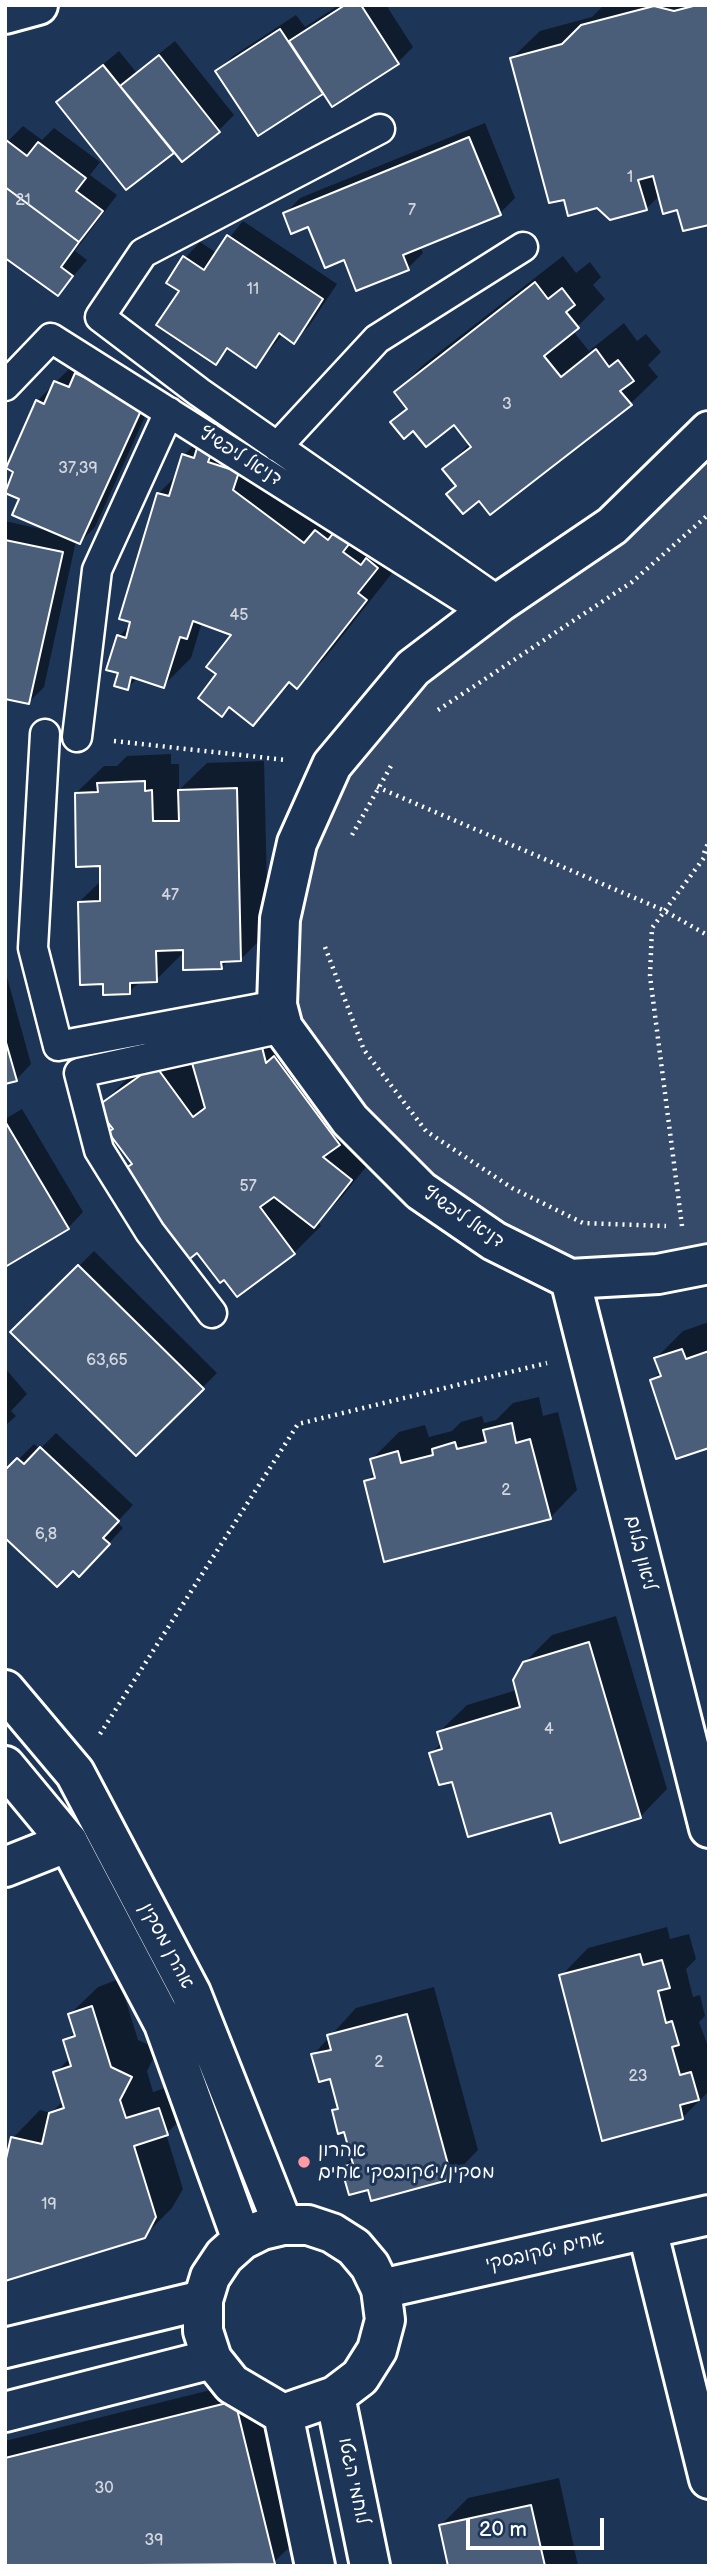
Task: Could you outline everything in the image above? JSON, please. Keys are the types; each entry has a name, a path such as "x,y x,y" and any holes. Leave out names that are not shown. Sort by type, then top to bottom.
{"street":[{"path":"5,14 38,5"},
{"path":"280,1016 280,919 294,856 332,765 413,668 493,607 612,526 709,431"},
{"name":"דניאל ליפשיץ","path":"280,1016 350,1120 421,1191 494,1241 570,1279 658,1274 697,1266"},
{"name":"ליאון בלום","path":"570,1279 704,1787 709,1828"},
{"name":"אהרן מסקין","path":"5,1690 75,1773 191,1993 283,2225"},
{"name":"אהרן מסקין","path":"5,1766 68,1842 164,2024 242,2240"},
{"path":"5,1867 68,1842"},
{"name":"אחים יטקובסקי","path":"381,2289 709,2215"},
{"path":"283,2414 335,2396 360,2377 377,2350 384,2320 381,2289 362,2257 332,2233 308,2225 283,2225 262,2230 242,2240 224,2256 210,2277 203,2300 203,2331 212,2359 232,2384 283,2414 315,2566"},
{"path":"647,2229 709,2479"},
{"path":"5,2348 203,2300"},
{"path":"5,2412 212,2359"},
{"name":"לוחמי הגטו","path":"335,2396 370,2566"}],"lane":[{"path":"380,129 143,253 100,317 493,607"},
{"path":"277,447 377,339 523,247"},
{"name":"דניאל ליפשיץ","path":"5,386 51,338 493,607"},
{"path":"77,737 97,570 170,412"},
{"path":"45,734 33,948 58,1045 280,1016"},
{"path":"212,1314 150,1232 99,1150 79,1073 280,1016"}],"path":[{"path":"429,716 632,582 709,514"},
{"path":"346,845 398,755"},
{"path":"701,861 709,841"},
{"path":"697,1266 682,1226 650,976 652,928 709,851"},
{"path":"326,934 325,947 364,1050 426,1131 512,1188 583,1223 682,1226 695,1223"},
{"path":"75,1773 298,1424 589,1353"}],"shaded area":[{"path":"709,431 709,1264 570,1279 421,1191 279,1017 332,765"}],"building":[{"path":"345,5 361,5 399,64 332,107 289,41"},
{"path":"709,5 709,225 683,231 677,210 663,214 653,176 638,180 647,210 610,220 597,208 568,216 564,200 549,203 510,58 562,44 581,25 654,6 674,11"},
{"path":"280,29 323,94 258,136 215,71"},
{"path":"159,55 220,132 182,162 120,86"},
{"path":"103,65 174,153 126,190 56,102"},
{"path":"469,137 501,215 403,255 409,270 356,291 344,260 325,268 308,227 291,234 283,213"},
{"path":"6,140 27,156 38,142 86,178 76,191 103,211 79,242 5,187"},
{"path":"5,187 79,242 61,267 73,276 58,296 5,258"},
{"path":"227,235 323,299 294,344 279,333 256,368 227,348 216,365 156,325 179,291 166,283 183,256 204,270"},
{"path":"535,282 548,299 562,288 575,305 566,312 579,328 544,356 561,377 596,349 609,367 618,360 634,381 620,391 632,405 490,515 479,501 463,514 446,494 456,486 442,469 471,447 454,425 426,447 413,431 404,439 390,422 407,409 394,392"},
{"path":"75,373 144,404 80,544 12,515 19,499 5,493 13,472 6,468 36,400 44,404 54,381 69,387"},
{"path":"197,448 212,452 208,462 239,472 233,490 304,543 315,530 328,540 338,527 353,539 343,552 361,565 366,558 378,568 358,593 367,600 297,689 289,682 253,726 229,707 222,717 198,698 216,674 206,667 231,635 193,621 187,639 180,637 164,688 131,677 128,690 114,686 118,673 106,670 117,635 126,638 130,622 119,619 157,493 169,496 182,454 194,458"},
{"path":"5,540 63,552 29,704 5,699"},
{"path":"145,781 145,791 152,790 153,821 179,821 178,790 237,788 241,961 221,962 222,969 183,970 183,950 156,951 157,982 130,983 130,994 103,995 103,984 80,985 78,902 100,901 100,866 76,867 75,793 98,792 97,783"},
{"path":"5,1039 17,1081 5,1084"},
{"path":"261,1043 266,1063 274,1056 340,1145 323,1157 352,1180 314,1228 274,1197 260,1207 295,1254 237,1297 224,1280 220,1283 197,1253 187,1261 120,1172 132,1164 108,1132 113,1129 96,1107 155,1065 193,1117 205,1108 192,1063"},
{"path":"5,1124 69,1229 5,1267"},
{"path":"78,1265 204,1389 136,1456 10,1332"},
{"path":"682,1349 686,1359 709,1351 709,1448 676,1459 650,1380 661,1376 654,1358"},
{"path":"512,1423 516,1443 530,1439 551,1519 384,1562 364,1481 375,1478 370,1459 398,1451 401,1463 433,1455 432,1449 455,1442 457,1449 486,1442 483,1430"},
{"path":"40,1447 119,1521 103,1538 110,1544 79,1577 73,1571 57,1587 5,1538 5,1470 17,1458 24,1464"},
{"path":"589,1642 641,1818 560,1843 551,1813 468,1837 452,1782 439,1785 429,1753 442,1749 437,1732 520,1707 513,1680 523,1662"},
{"path":"640,1954 643,1965 662,1960 670,1988 658,1991 666,2023 672,2021 679,2045 672,2047 680,2075 691,2072 699,2100 680,2105 683,2119 602,2141 559,1975"},
{"path":"92,2006 111,2067 132,2077 120,2100 126,2118 159,2108 168,2135 134,2146 156,2217 145,2238 5,2281 5,2163 11,2137 42,2144 49,2113 64,2108 53,2072 71,2066 63,2040 75,2036 68,2014"},
{"path":"407,2014 452,2179 371,2201 368,2190 349,2195 341,2167 353,2164 344,2132 338,2134 332,2110 338,2109 330,2079 319,2082 311,2054 331,2050 327,2035"},
{"path":"235,2401 275,2564 5,2566 5,2458"},
{"path":"531,2505 545,2566 448,2566 439,2525"}],"place":[{"name":"אהרון מסקין/יטקובסקי אחים","path":"304,2162"}]}
